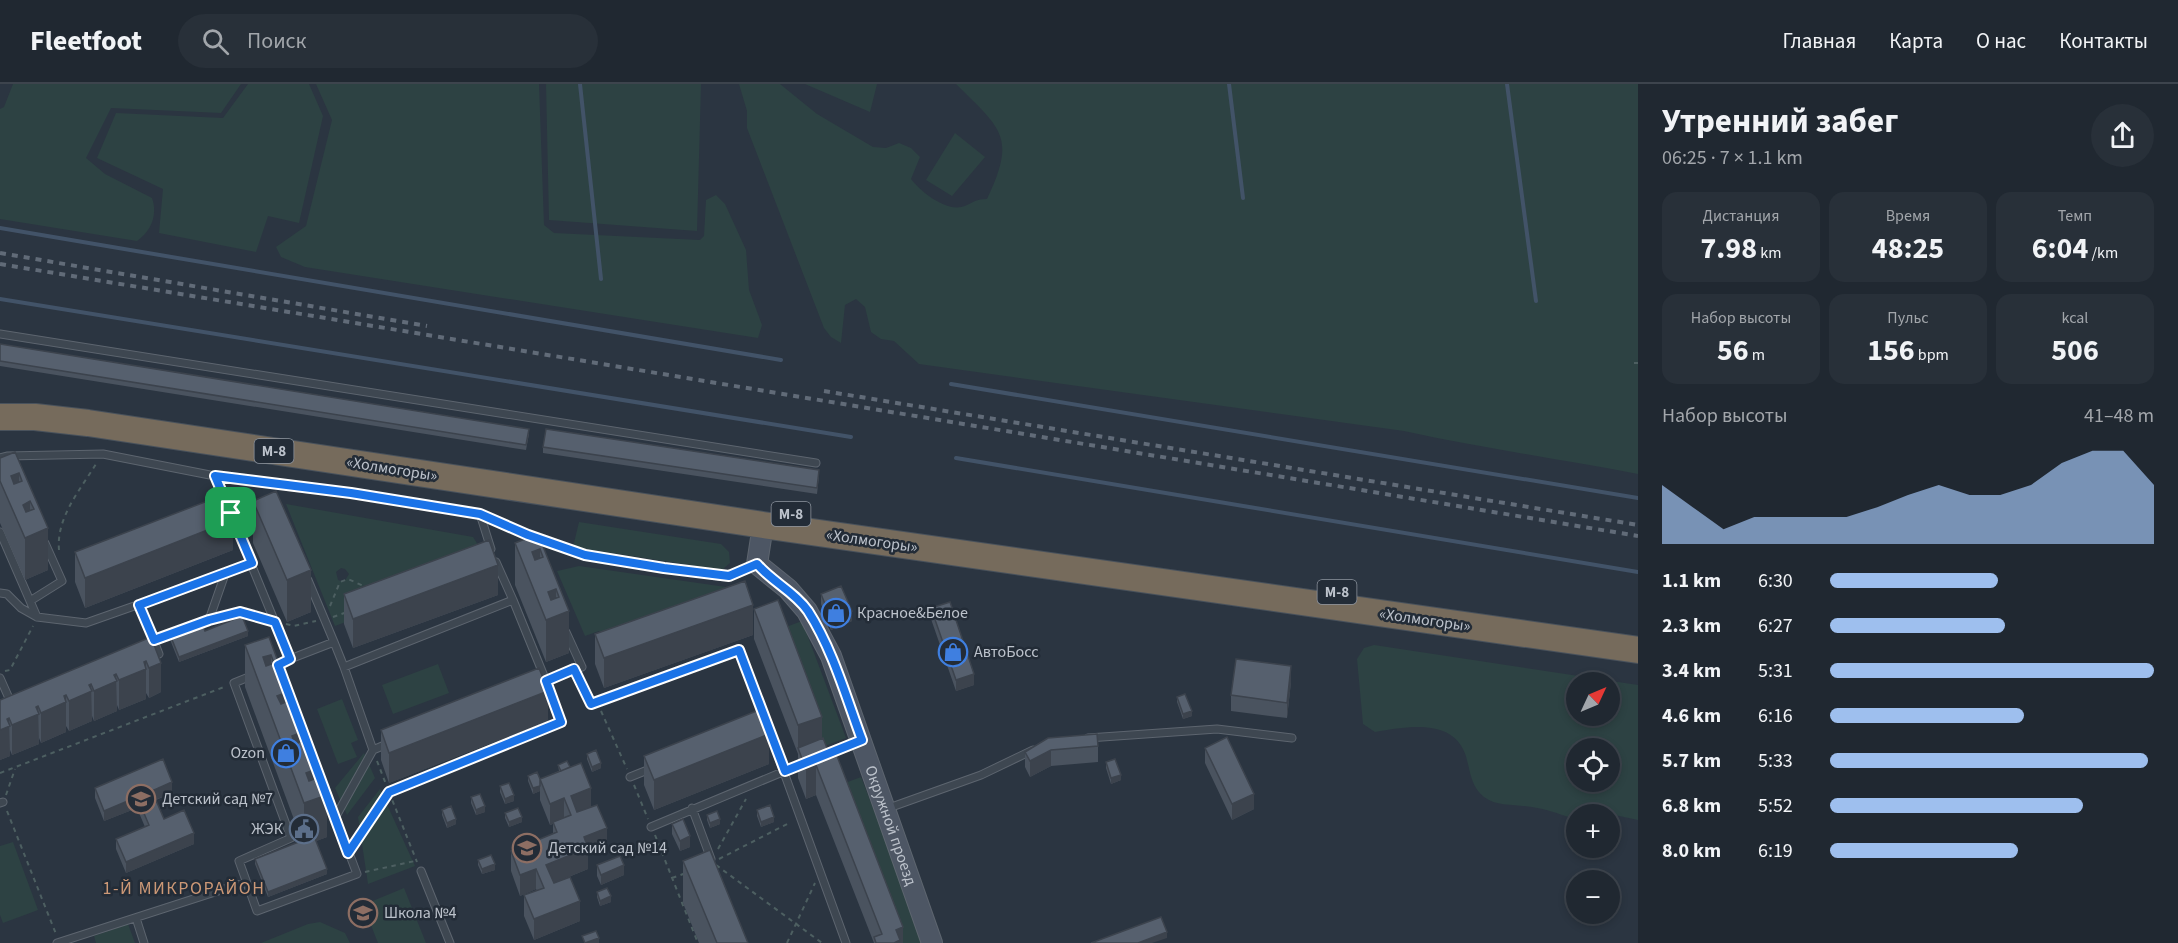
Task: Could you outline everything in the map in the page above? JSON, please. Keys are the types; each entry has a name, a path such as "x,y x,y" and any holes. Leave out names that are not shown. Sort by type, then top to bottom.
{"highway":[{"name":"«Холмогоры»","path":"0,402 92,408 765,511 1638,635"},
{"name":"«Холмогоры»","path":"0,417 35,417 88,423 764,525 1638,650"}],"street":[{"path":"757,564 764,525"},
{"name":"Окружной проезд","path":"757,564 788,589 807,611 831,656 932,943"}],"lane":[{"path":"0,334 816,463"},
{"path":"3,457 103,454 215,476 480,514 528,535 585,555 719,576 729,576 757,564"},
{"path":"3,457 11,466"},
{"path":"215,476 290,659"},
{"path":"267,483 272,493"},
{"path":"480,514 494,560 546,681"},
{"path":"0,532 37,617"},
{"path":"528,535 532,545"},
{"path":"30,601 62,581 44,539"},
{"path":"0,593 7,594 21,608 37,617 87,623 252,563"},
{"path":"302,567 344,667 373,750"},
{"path":"209,620 225,574"},
{"path":"344,667 513,600"},
{"path":"139,605 159,654 148,658"},
{"path":"154,640 209,620 240,612"},
{"path":"535,685 582,667 564,627"},
{"path":"278,665 357,874 257,911 239,861 291,838 234,683 334,642"},
{"path":"574,669 591,704 739,650 846,943"},
{"path":"0,676 10,711 25,706"},
{"path":"745,731 766,723"},
{"path":"1083,739 1217,729 1292,738"},
{"path":"651,827 692,808 862,740"},
{"path":"335,818 373,750 395,741"},
{"path":"886,809 981,775 1040,747"},
{"path":"630,777 662,764"},
{"path":"692,808 716,872"},
{"path":"421,871 450,943"},
{"path":"58,943 246,882"},
{"path":"136,918 144,943"}],"path":[{"path":"62,581 58,538 65,514 103,454"},
{"path":"324,620 340,582 348,579 368,588"},
{"path":"240,612 294,626 324,620 356,608"},
{"path":"0,676 10,670 37,617"},
{"path":"348,853 389,792 561,722 546,681"},
{"path":"0,773 234,683"},
{"path":"597,702 698,943"},
{"path":"373,750 421,871"},
{"path":"16,767 2,803 58,943"},
{"path":"712,862 755,783"},
{"path":"672,878 712,862 801,817"},
{"path":"357,874 416,860"},
{"path":"712,862 822,943"},
{"path":"787,943 820,871"}],"green space":[{"path":"13,84 241,84 221,113 111,108 86,158 105,174 152,198 154,216 152,222 137,241 0,219 0,109 4,107"},
{"path":"248,84 309,84 323,116 299,223 268,216 256,252 159,233 163,189 97,158 116,113 223,118"},
{"path":"316,84 539,84 544,225 554,233 700,240 704,236 706,200 716,195 725,204 746,250 749,290 762,325 758,338 305,267 281,257 276,247 306,226 332,120"},
{"path":"546,84 701,84 697,231 549,220"},
{"path":"739,84 780,84 817,114 873,147 886,148 899,143 911,148 920,157 911,179 935,200 950,207 958,207 987,199 1001,161 1002,147 1000,135 993,124 956,84 1638,84 1638,474 1404,431 919,364 894,341 881,339 871,332 865,307 856,299 845,305 841,343 831,337 824,328 747,128 747,111"},
{"path":"805,84 877,84 870,112"},
{"path":"955,133 985,157 952,196 926,180"},
{"path":"286,504 473,537 492,567 335,626","holes":["341,568 349,574 344,582 338,580 336,572"]},
{"path":"579,522 721,544 729,552 730,563 722,570 573,547"},
{"path":"579,566 726,587 727,609 619,647 599,631 585,636 557,571"},
{"path":"802,621 846,738 822,747 778,630"},
{"path":"1374,645 1566,674 1566,726 1620,726 1620,682 1638,685 1638,820 1620,816 1620,804 1566,804 1566,816 1537,808 1507,805 1489,800 1477,790 1471,778 1463,749 1455,738 1432,728 1418,727 1375,732 1363,724 1357,659 1364,648"},
{"path":"438,664 449,693 393,714 382,685"},
{"path":"342,699 358,740 351,743 357,757 338,764 317,709"},
{"path":"364,753 375,778 347,815 335,788"},
{"path":"861,777 925,943 898,943 837,786"},
{"path":"380,789 415,866 368,884 358,817"},
{"path":"13,842 38,910 3,923 0,915 0,846"},
{"path":"404,888 426,943 378,943 363,905"},
{"path":"320,922 345,933 350,943 261,943 308,924"},
{"path":"128,924 135,943 96,943 94,936"}],"building":[{"path":"0,344 529,429 526,445 0,361"},
{"path":"546,429 819,470 817,488 543,447"},
{"path":"15,452 48,528 25,538 0,481 0,458","holes":["19,473 22,481 14,484 11,476","30,501 34,509 26,512 23,505"]},
{"path":"276,491 311,570 287,580 253,501"},
{"path":"223,495 233,520 85,578 75,552"},
{"path":"538,534 569,611 546,620 515,543","holes":["540,549 543,557 535,560 532,552","556,589 559,597 551,600 548,592"]},
{"path":"489,540 498,565 353,619 344,594"},
{"path":"745,581 753,605 604,658 595,634"},
{"path":"841,586 852,611 831,619 821,594"},
{"path":"778,600 822,717 798,725 754,609"},
{"name":"АвтоБосс","path":"950,602 974,674 956,680 931,608"},
{"path":"242,616 248,631 179,657 171,637 203,626 205,631"},
{"path":"151,637 161,663 149,668 146,661 144,662 146,669 119,680 116,674 114,675 117,681 94,691 91,684 89,685 92,691 69,701 66,695 64,696 66,702 41,713 38,706 36,707 39,714 12,725 9,718 7,719 10,726 0,730 0,700"},
{"path":"269,637 327,795 304,803 245,645","holes":["271,655 274,663 266,666 263,657","285,693 288,701 281,704 277,696","300,733 303,741 295,744 292,736","314,770 317,778 309,781 306,773"]},
{"path":"1236,659 1291,666 1287,703 1231,695"},
{"path":"539,668 548,691 389,753 381,730"},
{"path":"1185,694 1192,711 1183,714 1177,697"},
{"path":"759,710 769,734 654,780 644,756"},
{"path":"1097,734 1098,746 1051,750 1030,761 1025,752 1048,738"},
{"path":"1227,737 1254,794 1232,804 1205,748"},
{"path":"823,738 831,758 837,756 903,927 896,930 900,940 894,943 876,943 874,937 882,934 816,765 806,769 798,748"},
{"path":"596,750 601,763 592,767 587,754"},
{"path":"163,759 172,782 152,791 164,819 184,810 194,833 126,862 116,839 149,825 137,797 104,811 95,788"},
{"path":"1115,759 1121,775 1111,778 1106,762"},
{"path":"567,761 570,767 561,771 558,765"},
{"path":"581,763 591,788 571,796 577,812 597,805 607,828 584,837 588,848 546,865 554,883 570,877 580,901 534,919 524,895 544,888 536,869 520,875 511,851 557,832 553,822 571,815 564,798 550,804 540,779"},
{"path":"537,772 540,786 533,788 528,776"},
{"path":"509,783 514,795 505,799 500,786"},
{"path":"480,794 485,806 476,810 471,797"},
{"path":"770,805 774,817 761,822 757,810"},
{"path":"451,806 456,819 447,823 442,810"},
{"path":"518,808 522,817 509,822 505,813"},
{"path":"717,811 720,819 710,823 707,815"},
{"path":"683,819 690,836 680,841 672,824"},
{"path":"314,836 327,869 268,892 255,859"},
{"path":"710,850 748,943 717,943 683,861"},
{"path":"491,855 495,864 482,869 478,860"},
{"path":"620,856 624,865 601,875 597,865"},
{"path":"607,888 611,896 600,901 597,892"},
{"path":"1161,917 1167,932 1138,943 1091,943"},
{"path":"596,931 599,938 585,943 582,936"}],"waterway":[{"path":"580,84 601,279"},
{"path":"1229,84 1243,198"},
{"path":"1507,84 1536,301"},
{"path":"0,228 781,360"},
{"path":"0,299 851,437"},
{"path":"951,384 1638,498"},
{"path":"956,458 1638,572"}],"railway":[{"path":"0,253 427,326"},
{"path":"0,264 1638,536"},
{"path":"824,391 1638,525"}],"place":[{"name":"Красное&Белое","path":"836,613"},
{"name":"АвтоБосс","path":"953,652"},
{"name":"Ozon","path":"286,753"},
{"name":"Детский сад №7","path":"141,799"},
{"name":"ЖЭК","path":"304,829"},
{"name":"Детский сад №14","path":"527,848"},
{"name":"Школа №4","path":"363,913"}],"district":[{"name":"1-Й МИКРОРАЙОН","path":"184,888"}],"route":[{"path":"215,476 351,493 480,514 528,535 585,555 664,568 729,576 757,564 788,589 807,611 831,656 862,740 785,771 739,650 591,704 574,669 546,681 561,722 389,792 348,853 278,665 290,659 275,622 240,612 209,620 154,640 139,605 252,563 231,513 215,476"}]}
